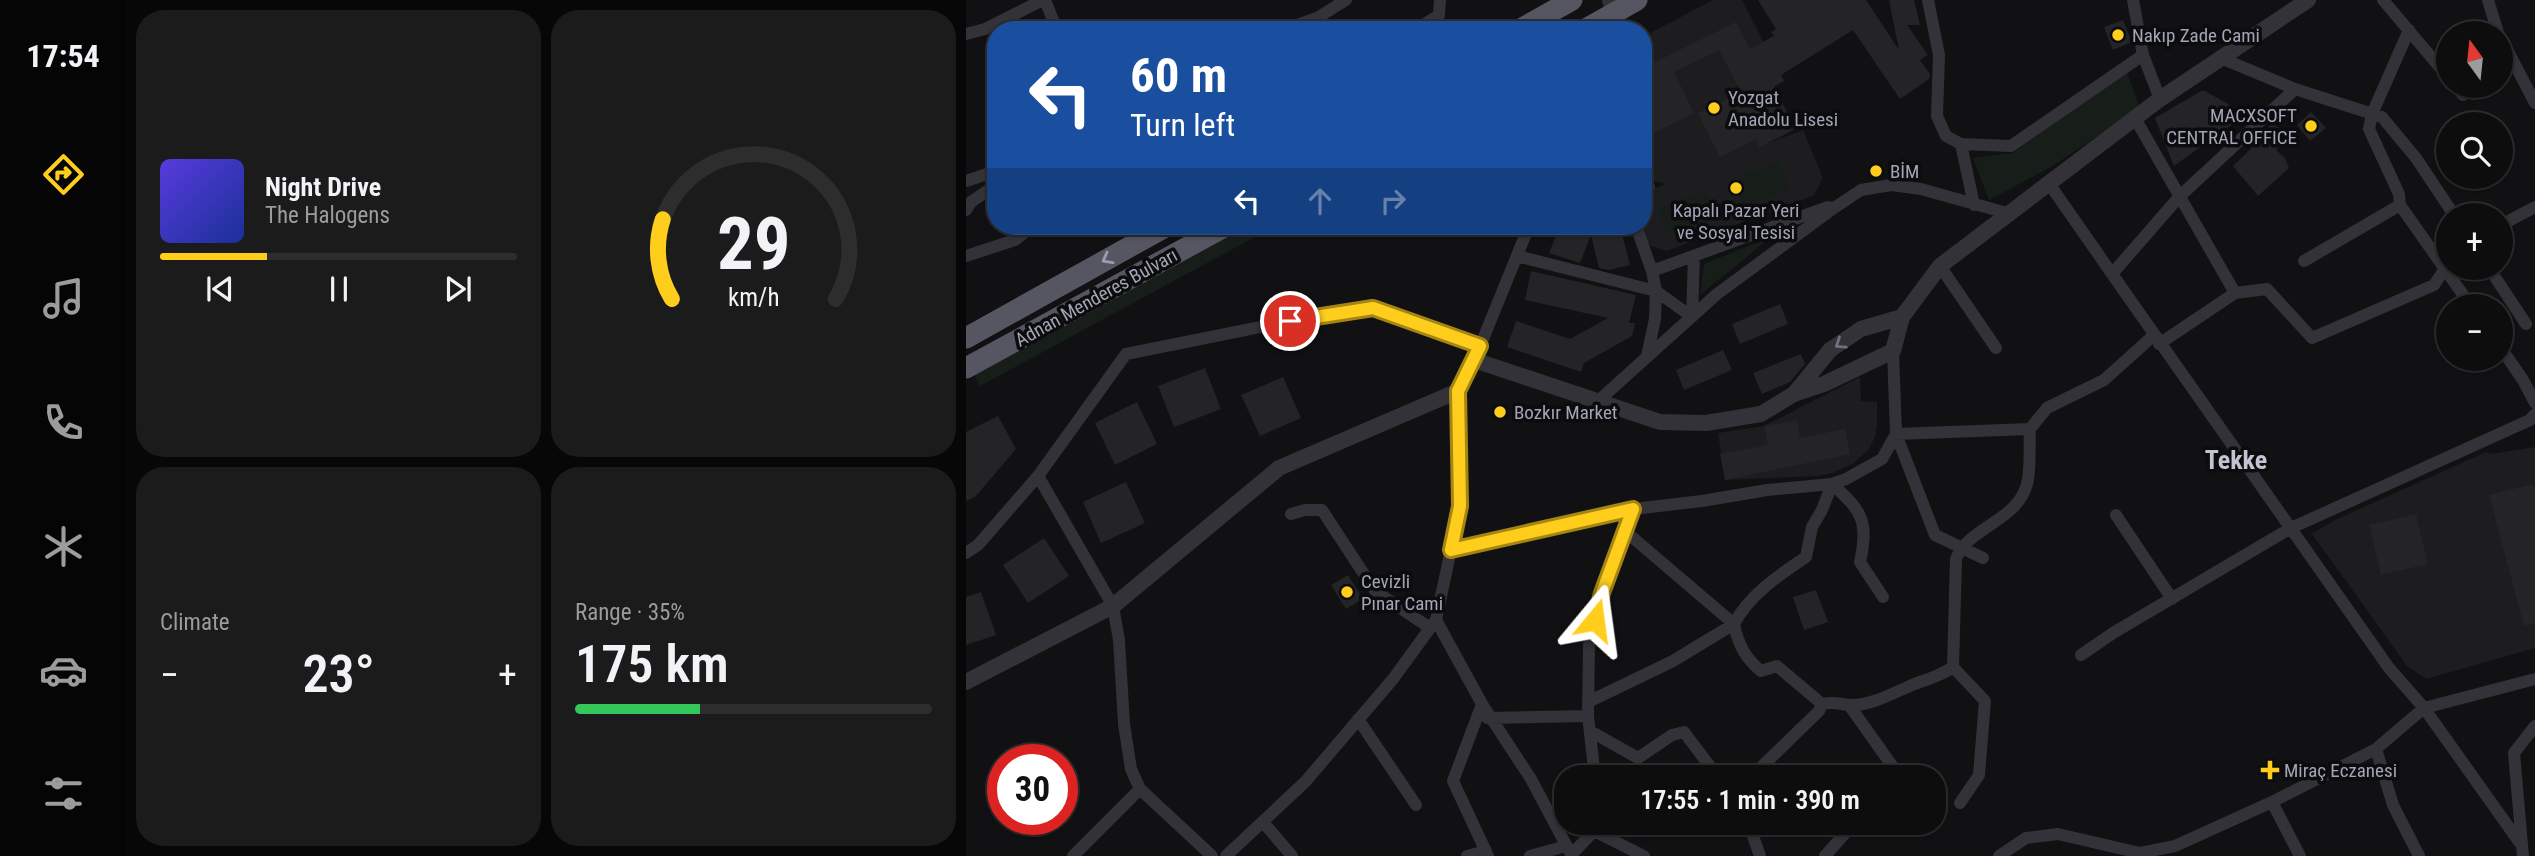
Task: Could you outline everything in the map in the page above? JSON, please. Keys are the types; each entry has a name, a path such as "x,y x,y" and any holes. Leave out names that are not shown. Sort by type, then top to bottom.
{"highway":[{"path":"1535,21 1572,0"},
{"path":"1609,15 1637,0"},
{"name":"Adnan Menderes Bulvarı","path":"966,338 1151,235"},
{"name":"Adnan Menderes Bulvarı","path":"966,368 1210,235"}],"street":[{"path":"1001,21 1044,0 1053,21"},
{"path":"1308,21 1346,0"},
{"path":"1429,21 1439,15 1440,0"},
{"path":"1928,0 1939,55 1937,116 1946,135 1961,144 2011,146 2143,55"},
{"path":"2133,0 2143,55 2160,99"},
{"path":"1983,558 1935,535 1896,434 1893,351 1902,317 1940,266 2007,213 2136,120 2160,99 2308,0"},
{"path":"2383,0 2436,63"},
{"path":"2488,0 2494,21"},
{"path":"966,34 987,28"},
{"path":"2409,30 2372,114 2369,129 2399,194 2400,205 2436,252"},
{"path":"2223,59 2295,89 2382,117 2416,158 2446,203"},
{"path":"2513,61 2535,103"},
{"path":"2112,275 2179,197 2295,89"},
{"path":"2136,120 2235,293"},
{"path":"1961,144 1974,205"},
{"path":"966,181 987,174"},
{"path":"2048,182 2156,340 2389,668 2424,708 2525,852"},
{"path":"1597,402 1717,294 1861,190 1891,185 1921,189 2007,213"},
{"path":"966,210 971,202 987,191"},
{"path":"1652,271 1845,201"},
{"path":"2304,261 2400,205"},
{"path":"2513,219 2535,207"},
{"path":"966,256 1015,240 1022,235"},
{"path":"1226,856 1305,782 1392,679 1433,624 1460,506 1458,391 1477,353 1525,235"},
{"path":"1639,235 1656,291 1656,319 1647,356"},
{"path":"1517,256 1656,291 1692,317"},
{"path":"1692,317 1694,256"},
{"path":"1940,266 1996,348"},
{"path":"1960,803 1979,775 1985,701 1952,667 1956,559 1960,548 2014,509 2027,485 2029,429 2048,408 2104,380 2156,340 2235,293 2267,289 2312,338 2434,285 2437,280"},
{"path":"2496,280 2526,324"},
{"path":"966,553 978,544 1038,477 1126,354 1290,321 1373,308 1597,402 1660,422 1706,423 1761,414 1794,394 1825,384 1893,351"},
{"path":"1794,394 1830,350 1861,330 1902,317"},
{"path":"2513,365 2535,403"},
{"path":"966,682 1113,606 1279,468 1458,391"},
{"path":"2081,655 2113,632 2291,528 2530,420 2535,414"},
{"path":"1896,434 2029,429"},
{"path":"1451,550 1633,509 1767,490 1832,484 1846,480 1882,459 1896,434"},
{"path":"1038,477 1113,606 1119,640 1124,724 1131,769 1140,789 1212,856"},
{"path":"1832,484 1859,510 1865,527 1860,562 1883,597"},
{"path":"1588,702 1673,661 1734,624 1744,606 1784,571 1806,557 1812,527 1832,484"},
{"path":"1594,765 1588,716 1589,645 1602,593 1633,509"},
{"path":"1291,514 1305,510 1322,510 1375,591 1433,624 1531,779 1570,852"},
{"path":"2116,515 2172,599"},
{"path":"1625,531 1734,624 1744,655 1754,665 1761,671 1777,666 1822,704 1839,702 1849,705 1881,699 1912,685 1937,678 1952,667"},
{"path":"1999,856 2026,838 2058,834 2140,853 2178,851 2376,750 2424,708 2535,680"},
{"path":"1467,856 1487,854 1452,782 1482,704"},
{"path":"1763,765 1819,711 1822,704"},
{"path":"1849,705 1892,765"},
{"path":"1476,718 1588,716"},
{"path":"1358,719 1416,805"},
{"path":"2525,852 2514,753 2535,726"},
{"path":"1590,731 1638,758 1672,735 1684,732 1709,765"},
{"path":"2376,750 2393,805 2419,856"},
{"path":"1073,856 1140,789"},
{"path":"2272,802 2300,856"},
{"path":"1263,822 1292,856"},
{"path":"1530,856 1570,852 1587,835"},
{"path":"1609,835 1644,856"},
{"path":"1753,835 1760,856"},
{"path":"1825,856 1844,835"}],"shaded area":[{"name":"Yozgat Anadolu Lisesi","path":"1713,0 1742,0 1784,81 1774,87 1795,129 1769,143 1803,130 1823,178 1814,195 1667,251 1648,245 1644,235 1652,235 1652,189 1666,184 1652,180 1652,32"},
{"path":"2126,70 2140,108 2051,167 1989,200 1973,158 2013,153"},
{"path":"1778,162 1789,189 1743,207 1732,179"},
{"path":"1705,189 1716,216 1668,235 1658,208"},
{"path":"1229,235 1251,235 1253,238 980,386 974,374"},
{"path":"1771,237 1700,295 1704,264"},
{"path":"1860,377 1861,401 1877,402 1877,426 1869,449 1854,463 1833,473 1818,476 1725,480 1718,433 1764,426"},
{"path":"2535,447 2535,648 2426,679 2407,666 2312,534 2335,520 2486,452 2491,454"}],"building":[{"path":"1758,0 1866,0 1899,50 1889,0 1914,0 1920,25 1907,25 1928,55 1920,60 1930,74 1929,79 1900,99 1853,30 1781,75 1784,81 1774,86 1795,129 1759,147 1756,139 1720,157 1698,113 1741,92 1719,50 1674,72 1694,113 1652,134 1652,64 1736,22 1750,49 1774,36 1771,32 1776,29"},
{"name":"Nakıp Zade Cami","path":"2123,20 2132,42 2113,50 2104,27"},
{"path":"2203,90 2246,114 2174,166 2155,118"},
{"name":"MACXSOFT CENTRAL OFFICE","path":"2311,112 2326,128 2310,141 2297,125"},
{"path":"2272,123 2287,134 2276,150 2285,158 2289,168 2258,196 2233,166 2263,137 2261,135"},
{"path":"1556,235 1591,235 1580,263 1549,253"},
{"path":"1591,235 1622,235 1630,265 1609,270 1599,268"},
{"path":"1531,271 1636,295 1629,323 1635,323 1632,336 1584,363 1581,372 1507,347 1516,321 1570,339 1608,318 1525,300"},
{"path":"1780,304 1788,324 1740,344 1732,324"},
{"path":"1723,350 1732,370 1684,390 1676,370"},
{"path":"1801,354 1805,364 1790,382 1762,394 1753,373"},
{"path":"1205,368 1221,409 1174,427 1158,386"},
{"path":"1283,377 1301,418 1260,436 1241,395"},
{"path":"1137,402 1157,444 1115,465 1095,423"},
{"path":"998,416 1016,449 975,497 966,501 966,432"},
{"path":"1797,420 1800,438 1845,429 1850,454 1725,480 1720,454 1768,445 1764,426"},
{"path":"1126,482 1145,523 1101,543 1083,502"},
{"path":"2533,484 2535,623 2524,626 2489,495"},
{"path":"2416,514 2428,564 2381,575 2369,525"},
{"path":"1044,538 1069,576 1028,603 1003,565"},
{"name":"Cevizli Pınar Cami","path":"1348,575 1363,599 1346,609 1331,585"},
{"path":"1816,590 1828,622 1804,630 1793,597"},
{"path":"981,592 996,635 966,645 966,597"}],"place":[{"name":"Nakıp Zade Cami","path":"2118,35"},
{"name":"Yozgat Anadolu Lisesi","path":"1714,108"},
{"name":"MACXSOFT CENTRAL OFFICE","path":"2311,126"},
{"name":"BİM","path":"1876,171"},
{"name":"Kapalı Pazar Yeri ve Sosyal Tesisi","path":"1736,188"},
{"name":"Bozkır Market","path":"1500,412"},
{"name":"Cevizli Pınar Cami","path":"1347,592"},
{"name":"Miraç Eczanesi","path":"2270,770"}],"district":[{"name":"Tekke","path":"2236,460"}],"route":[{"path":"1290,321 1373,308 1480,346 1458,391 1460,506 1451,550 1633,509 1602,593 1595,620"}]}
